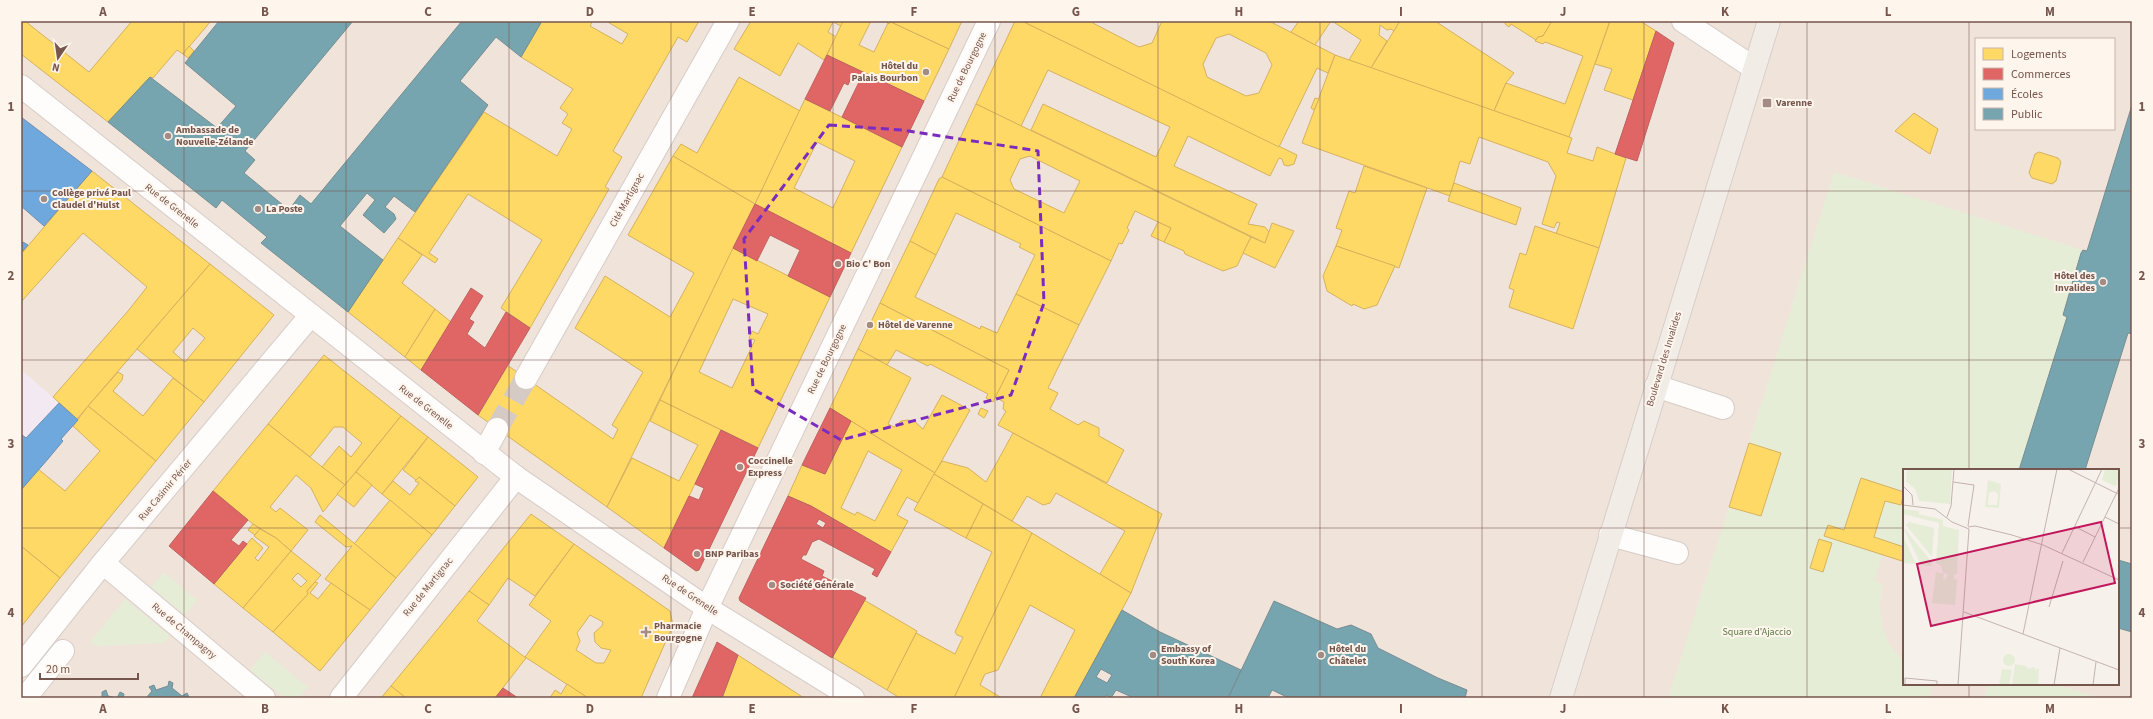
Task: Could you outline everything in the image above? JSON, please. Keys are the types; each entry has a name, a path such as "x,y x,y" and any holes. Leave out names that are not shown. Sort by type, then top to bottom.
{"main road":[{"name":"Boulevard des Invalides","path":"1561,698 1768,21"}],"street":[{"name":"Cité Martignac","path":"526,378 728,21"},
{"name":"Rue de Bourgogne","path":"668,698 708,608 989,21"},
{"path":"1683,21 1754,68"},
{"name":"Rue de Grenelle","path":"21,86 516,477 708,608 853,698"},
{"name":"Rue Casimir Périer","path":"21,666 103,564 311,316"},
{"path":"1656,386 1723,408"},
{"path":"484,453 497,429"},
{"name":"Rue de Martignac","path":"341,698 516,477"},
{"path":"1610,535 1678,553"},
{"name":"Rue de Champagny","path":"103,564 264,698"},
{"path":"25,698 63,651"}],"highlighted area":[{"path":"829,125 902,130 1038,151 1044,303 1011,395 841,440 753,389 744,239"}],"shaded area":[{"path":"21,21 2132,21 2132,698 21,698"},
{"path":"21,369 78,420 61,439 63,441 21,490"}],"green space":[{"name":"Square d'Ajaccio","path":"1834,172 2083,250 2063,315 2067,317 2019,469 1903,469 1903,492 1861,478 1844,530 1828,525 1824,536 1882,554 1875,581 1883,584 1880,605 1882,625 1885,635 1896,653 1903,659 1903,685 1933,685 1929,698 1668,698 1729,507 1762,516 1781,453 1749,443"},
{"path":"1903,496 1903,547 1874,537 1885,501 1901,505"},
{"path":"164,572 197,600 185,615 151,587"},
{"path":"125,599 170,636 164,643 96,646 90,642"},
{"path":"265,652 308,687 299,698 285,698 250,670"},
{"path":"1988,685 2058,685 2100,698 1984,698"}],"building: Logements":[{"path":"21,21 25,21 89,72 132,21 211,21 183,54 177,50 153,78 150,77 108,122 21,54"},
{"path":"542,21 593,21 590,26 622,44 628,34 606,21 699,21 687,42 678,37 613,151 622,157 605,187 609,189 530,328 501,308 542,240 468,194 429,253 438,259 435,263 398,238 484,112 557,156 572,129 562,123 568,114 560,108 573,89 521,57"},
{"path":"751,21 843,21 841,26 833,22 828,32 836,37 824,60 798,43 780,76 734,49"},
{"path":"843,21 871,21 859,45 874,52 888,23 891,22 949,49 924,101 827,55"},
{"path":"885,21 962,21 949,49 891,22 889,24"},
{"path":"1015,21 1022,21 1297,155 1294,164 1288,166 1284,165 1282,159 1279,158 1270,176 1188,136 1174,166 1257,204 1248,224 1265,227 1269,232 1265,243 1031,130 1043,104 1156,157 1170,127 1048,70 1021,126 976,104"},
{"path":"1022,21 1089,21 1139,47 1152,43 1162,21 1269,21 1335,55 1328,73 1317,68 1279,147","holes":["1229,34 1266,53 1272,65 1259,93 1246,96 1207,77 1203,64 1216,38"]},
{"path":"1299,21 1331,21 1315,45 1291,32"},
{"path":"1332,21 1400,21 1394,31 1391,29 1387,30 1380,25 1379,35 1387,41 1371,68 1349,60 1361,40"},
{"path":"1400,21 1435,21 1514,73 1506,83 1494,111 1371,68"},
{"path":"1506,21 1552,21 1543,36 1538,37 1536,40 1511,24 1509,27 1505,24"},
{"path":"1552,21 1610,21 1569,137 1494,111 1506,83 1565,104 1583,56 1545,42 1543,44 1535,41 1538,37 1543,36"},
{"path":"1610,21 1640,21 1656,31 1633,100 1604,90 1612,69 1595,64"},
{"path":"189,46 194,51 188,58 183,54"},
{"path":"1335,55 1572,138 1567,153 1593,161 1597,147 1626,158 1599,248 1556,234 1560,223 1557,222 1554,228 1542,224 1556,176 1548,162 1479,137 1470,164 1460,161 1450,196 1302,143"},
{"path":"739,77 800,111 755,204 673,156 681,144 697,153"},
{"path":"1315,98 1319,99 1314,110 1311,108"},
{"path":"805,99 902,147 851,253 755,204","holes":["817,142 855,161 833,208 794,188"]},
{"path":"976,104 1251,237 1237,266 1223,271 1185,254 1184,251 1164,242 1171,228 1135,211 1127,228 1129,230 1122,244 1119,243 1111,261 942,177","holes":["1030,156 1080,181 1064,213 1014,189 1010,180 1020,159"]},
{"path":"1914,113 1938,129 1930,154 1895,131"},
{"path":"2039,152 2058,158 2061,162 2056,181 2052,184 2032,178 2029,173 2035,154"},
{"path":"673,156 755,204 607,507 478,415 507,365 613,439 618,429 612,425 643,372 575,328 605,276 670,317 694,273 628,235"},
{"path":"1364,166 1427,188 1399,268 1336,246 1342,230 1336,228 1349,191 1355,193"},
{"path":"92,171 210,264 77,419 53,397 147,287 83,233 21,302 21,254"},
{"path":"942,177 1111,261 1079,325 1016,294 1035,255 1019,247 1021,244 956,213 936,255 910,241 939,179"},
{"path":"1454,183 1521,208 1516,225 1448,201"},
{"path":"1158,222 1171,228 1164,242 1151,236"},
{"path":"1272,223 1294,231 1275,268 1243,253 1251,237 1265,243"},
{"path":"1535,226 1599,248 1573,329 1509,307 1514,290 1509,288 1520,253 1526,255"},
{"path":"398,238 422,255 402,283 435,309 405,357 348,312"},
{"path":"910,241 936,255 915,297 980,329 981,326 997,333 1016,294 1079,325 1048,388 1058,393 1050,409 1078,425 1084,421 1099,428 1099,436 1124,450 1107,483 998,425 1006,411 1003,409 1004,402 995,397 1009,370 880,303"},
{"path":"1336,246 1395,266 1377,305 1364,309 1353,304 1352,306 1327,291 1323,276"},
{"path":"733,248 830,297 758,448 660,400","holes":["733,299 768,314 758,334 752,331 749,338 755,340 732,388 699,372"]},
{"path":"210,264 274,315 204,402 137,349","holes":["193,328 205,338 185,362 173,352"]},
{"path":"880,303 1009,370 993,402 986,398 988,394 930,364 928,366 896,350 887,365 858,349"},
{"path":"435,309 451,322 421,370 405,357"},
{"path":"858,349 911,378 888,424 894,427 901,421 908,420 915,422 923,429 942,395 970,410 935,473 830,408"},
{"path":"324,355 401,416 345,485 322,467 339,446 351,457 362,443 343,427 334,427 310,457 268,424"},
{"path":"118,372 123,375 122,380 113,391 143,416 173,378 204,402 156,461 88,406"},
{"path":"660,400 721,430 664,548 607,507 632,458 679,481 698,445 650,421"},
{"path":"88,406 156,461 60,578 21,546 21,490 38,469 65,491 100,451 73,426"},
{"path":"981,408 988,411 984,418 978,414"},
{"path":"401,416 428,437 382,494 356,472"},
{"path":"851,421 935,473 918,503 907,497 897,515 908,521 891,552 811,506 788,496 802,465 825,474","holes":["868,451 902,470 875,521 857,512 855,515 841,508"]},
{"path":"268,424 345,485 323,512 311,488 296,475 270,507 276,512 280,508 308,530 291,551 276,538 253,524 213,491"},
{"path":"1013,433 1162,514 1131,593 1100,574 1125,531 1056,493 1050,503 1043,505 1027,496 1012,521 934,474 942,461 968,468 986,482"},
{"path":"428,437 478,477 455,506 419,477 416,480 403,470"},
{"path":"1749,443 1781,453 1761,516 1729,507"},
{"path":"356,472 372,485 354,507 337,494"},
{"path":"934,474 983,504 966,538 914,510"},
{"path":"419,477 455,506 432,535 382,494 393,481 410,495 419,483 415,481"},
{"path":"1861,478 1903,492 1901,505 1885,501 1874,537 1903,547 1902,561 1824,536 1828,525 1844,530"},
{"path":"390,500 432,535 396,578 354,544"},
{"path":"983,504 1032,533 954,698 900,698 887,690 916,633 955,654 963,637 957,635 955,632 992,552 966,538"},
{"path":"531,514 574,544 535,596 508,578 489,605 469,591"},
{"path":"320,515 396,578 370,610 325,579 352,546 346,547 315,522"},
{"path":"253,524 260,529 255,535 248,530"},
{"path":"260,529 276,538 291,551 243,608 214,584 252,538 263,548 255,558 258,561 269,547 254,536"},
{"path":"1032,533 1131,593 1074,698 1041,698 1041,696 1075,630 1030,605 998,670 985,674 980,685 1002,698 954,698"},
{"path":"1819,539 1832,543 1823,572 1810,568"},
{"path":"574,544 670,611 673,625 641,698 588,698 525,657 551,621 529,605","holes":["590,615 603,622 602,626 594,633 595,642 601,648 611,650 604,663 596,663 576,650 580,641 577,633"]},
{"path":"21,546 60,578 21,627"},
{"path":"291,551 321,575 307,591 308,594 273,632 243,608","holes":["298,573 307,581 301,587 292,579"]},
{"path":"315,582 318,583 310,593 318,599 331,583 370,610 320,671 273,632 308,594 307,591"},
{"path":"469,591 489,605 477,621 526,658 495,698 406,698 391,686"},
{"path":"864,600 917,631 887,690 832,657"},
{"path":"738,655 804,698 722,698"},
{"path":"567,684 588,698 550,698 555,690 561,694"},
{"path":"391,686 406,698 381,698"}],"building: Commerces":[{"path":"1656,31 1674,43 1637,161 1615,154"},
{"path":"827,55 924,101 902,147 842,117 859,82 851,78 848,85 844,83 830,111 805,99"},
{"path":"755,204 851,253 830,297 788,276 800,250 770,235 757,261 733,248"},
{"path":"471,288 483,296 469,319 474,322 467,334 485,348 506,312 530,328 478,415 421,370"},
{"path":"830,408 851,421 825,474 802,465"},
{"path":"721,430 758,448 699,570 696,571 664,548 689,496 699,500 704,488 695,484"},
{"path":"213,491 248,520 231,540 239,546 243,541 247,544 214,584 169,546"},
{"path":"788,496 811,506 891,552 877,577 872,574 875,569 819,539 812,542 806,555 803,555 801,559 824,571 822,576 866,598 832,658 740,601 739,598","holes":["819,519 826,523 823,528 816,524"]},
{"path":"717,642 738,655 722,698 692,698"},
{"path":"503,688 518,698 495,698"}],"building: Écoles":[{"name":"Collège privé Paul Claudel d'Hulst","path":"21,117 92,171 44,226 21,206"},
{"path":"23,242 28,245 23,251 21,250 21,245"},
{"path":"59,403 78,420 61,439 63,441 21,490 21,434 26,438"}],"building: Public":[{"path":"219,21 353,21 245,151 255,160 244,173 289,210 300,195 311,204 462,21 542,21 521,57 496,37 460,81 488,105 415,212 394,196 385,207 394,214 396,219 384,233 363,215 375,200 367,193 340,226 383,260 348,312 261,243 267,237 222,200 216,208 108,122 150,77 217,128 236,106 185,63"},
{"name":"Hôtel des Invalides","path":"2132,105 2132,334 2128,333 2085,469 2019,469 2067,317 2063,315 2081,253 2083,250 2087,251"},
{"path":"2119,560 2132,564 2132,632 2119,628"},
{"name":"Hôtel du Châtelet","path":"1274,601 1337,629 1351,625 1371,634 1378,648 1438,678 1467,690 1465,698 1289,698 1272,690 1268,698 1228,698"},
{"name":"Embassy of South Korea","path":"1122,610 1160,632 1241,670 1228,698 1134,698 1116,690 1111,698 1106,695 1105,698 1074,698","holes":["1101,669 1112,675 1107,683 1096,677"]},
{"path":"169,681 173,683 172,688 182,696 187,693 189,697 146,698 152,691 149,687 154,685 156,690 168,686"},
{"path":"106,690 108,696 117,698 102,698 102,692"},
{"path":"120,692 124,694 123,698 117,698"}],"tunnel":[{"path":"497,429 526,378"}],"place":[{"name":"Hôtel du Palais Bourbon","path":"926,72"},
{"name":"Varenne","path":"1767,103"},
{"name":"Ambassade de Nouvelle-Zélande","path":"168,136"},
{"name":"Collège privé Paul Claudel d'Hulst","path":"44,199"},
{"name":"La Poste","path":"258,209"},
{"name":"Bio C' Bon","path":"838,264"},
{"name":"Hôtel des Invalides","path":"2103,282"},
{"name":"Hôtel de Varenne","path":"870,325"},
{"name":"Coccinelle Express","path":"740,467"},
{"name":"BNP Paribas","path":"697,554"},
{"name":"Société Générale","path":"772,585"},
{"name":"Pharmacie Bourgogne","path":"646,632"},
{"name":"Embassy of South Korea","path":"1153,655"},
{"name":"Hôtel du Châtelet","path":"1321,655"}]}
